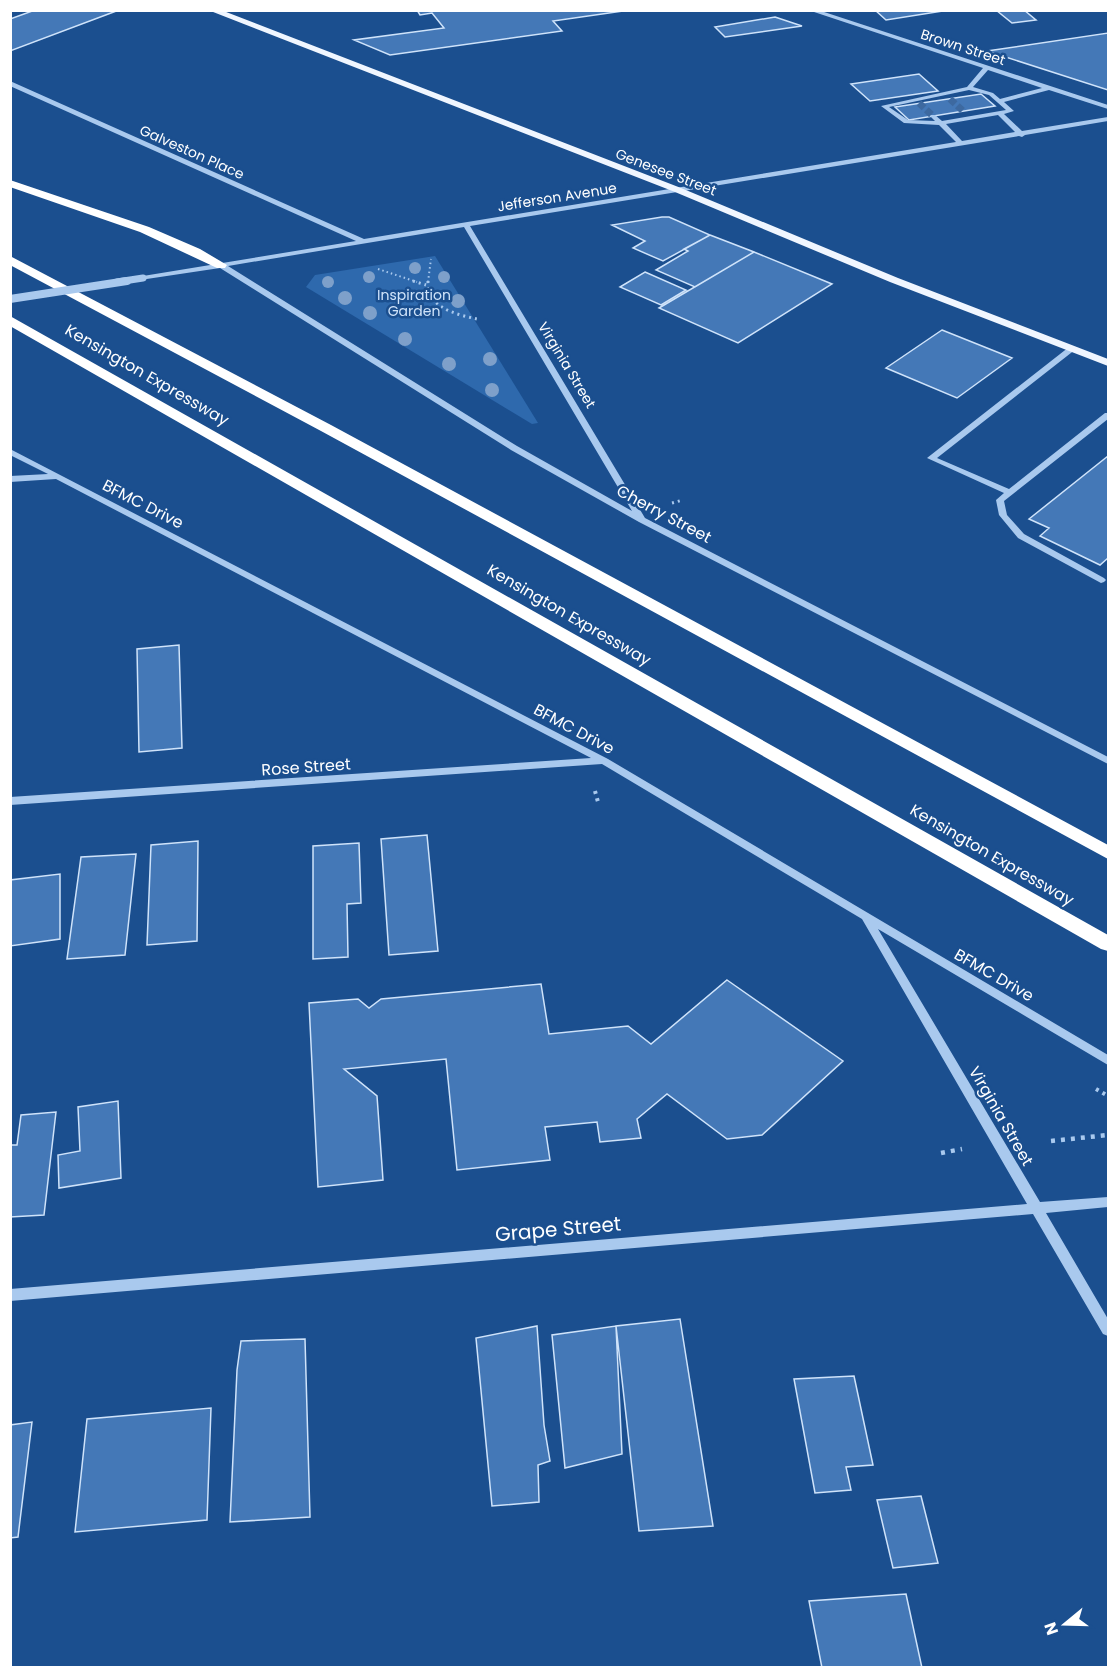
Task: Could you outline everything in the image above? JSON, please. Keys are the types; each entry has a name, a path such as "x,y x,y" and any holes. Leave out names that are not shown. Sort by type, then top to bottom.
{"highway":[{"path":"10,183 115,218 191,249 221,265"},
{"name":"Kensington Expressway","path":"10,260 337,434 1108,854"},
{"name":"Kensington Expressway","path":"10,320 1108,944"}],"main road":[{"name":"Genesee Street","path":"212,10 678,190 894,280 1108,363"}],"street":[{"name":"Brown Street","path":"811,10 1108,107"},
{"path":"969,88 980,90 999,100 1011,111 941,123 906,122 884,106 947,96 969,88 987,67"},
{"name":"Galveston Place","path":"10,83 364,242"},
{"path":"999,100 1049,88"},
{"path":"963,111 970,118"},
{"path":"999,113 1022,135"},
{"path":"933,116 961,144"},
{"name":"Jefferson Avenue","path":"10,299 1108,120"},
{"name":"Virginia Street","path":"466,225 642,520"},
{"name":"Cherry Street","path":"221,265 514,448 642,520 1108,761"},
{"path":"1009,492 931,459 1072,349"},
{"path":"1101,580 1021,536 1003,515 1000,500 1108,414"},
{"name":"BFMC Drive","path":"10,451 604,761 1108,1060"},
{"path":"10,479 57,476"},
{"name":"Rose Street","path":"10,801 604,761"},
{"name":"Virginia Street","path":"866,917 1108,1330"},
{"name":"Grape Street","path":"10,1295 1108,1202"}],"path":[{"path":"433,254 426,285 428,292 439,305 477,320"},
{"path":"376,268 426,285"},
{"path":"1051,1141 1108,1135"},
{"path":"940,1153 962,1149"}],"green space":[{"name":"Inspiration Garden","path":"435,256 538,423 532,424 306,287 315,275"}],"building":[{"path":"35,10 119,10 10,51 10,19"},
{"path":"417,10 630,10 553,21 562,31 390,55 354,40 444,28 432,13 420,15"},
{"path":"875,10 949,10 886,20"},
{"path":"996,10 1024,10 1036,20 1012,23"},
{"path":"775,17 802,26 725,37 715,27"},
{"path":"1108,33 1108,90 987,51"},
{"path":"919,74 938,91 870,101 851,84"},
{"path":"981,94 995,106 909,120 895,107"},
{"path":"669,217 710,235 663,261 633,248 645,241 612,225"},
{"path":"710,235 754,252 695,287 656,270 688,251 684,249"},
{"path":"754,252 832,284 738,343 659,308"},
{"path":"645,272 686,290 661,305 620,287"},
{"path":"942,330 1012,358 957,398 886,368"},
{"path":"1108,456 1108,558 1100,565 1040,536 1049,528 1029,519"},
{"path":"179,645 182,748 139,752 137,649"},
{"path":"427,835 438,951 389,955 381,839"},
{"path":"198,841 197,941 147,945 151,845"},
{"path":"359,843 361,903 347,904 348,957 313,959 313,846"},
{"path":"136,854 125,955 67,959 81,857"},
{"path":"60,874 60,939 10,946 10,880"},
{"path":"727,980 843,1061 762,1135 727,1139 667,1094 637,1119 641,1138 600,1142 597,1122 545,1127 550,1160 457,1170 446,1059 344,1069 377,1096 383,1180 318,1187 309,1003 358,999 369,1008 381,999 541,984 549,1034 628,1026 651,1044"},
{"path":"118,1101 121,1178 59,1188 58,1155 80,1151 78,1107"},
{"path":"56,1112 44,1215 10,1217 10,1145 17,1145 21,1115"},
{"path":"680,1319 713,1526 639,1531 616,1326"},
{"path":"537,1326 544,1425 550,1461 538,1465 539,1502 492,1506 476,1338"},
{"path":"616,1326 622,1454 565,1468 552,1335"},
{"path":"305,1339 310,1517 230,1522 237,1370 241,1341"},
{"path":"854,1376 873,1465 846,1467 851,1490 815,1493 794,1379"},
{"path":"211,1408 207,1520 75,1532 87,1419"},
{"path":"32,1422 18,1537 10,1538 10,1425"},
{"path":"921,1496 938,1563 893,1568 877,1500"},
{"path":"906,1594 922,1668 822,1668 809,1601"}],"tunnel":[{"path":"950,99 963,111"},
{"path":"919,103 933,116"}]}
